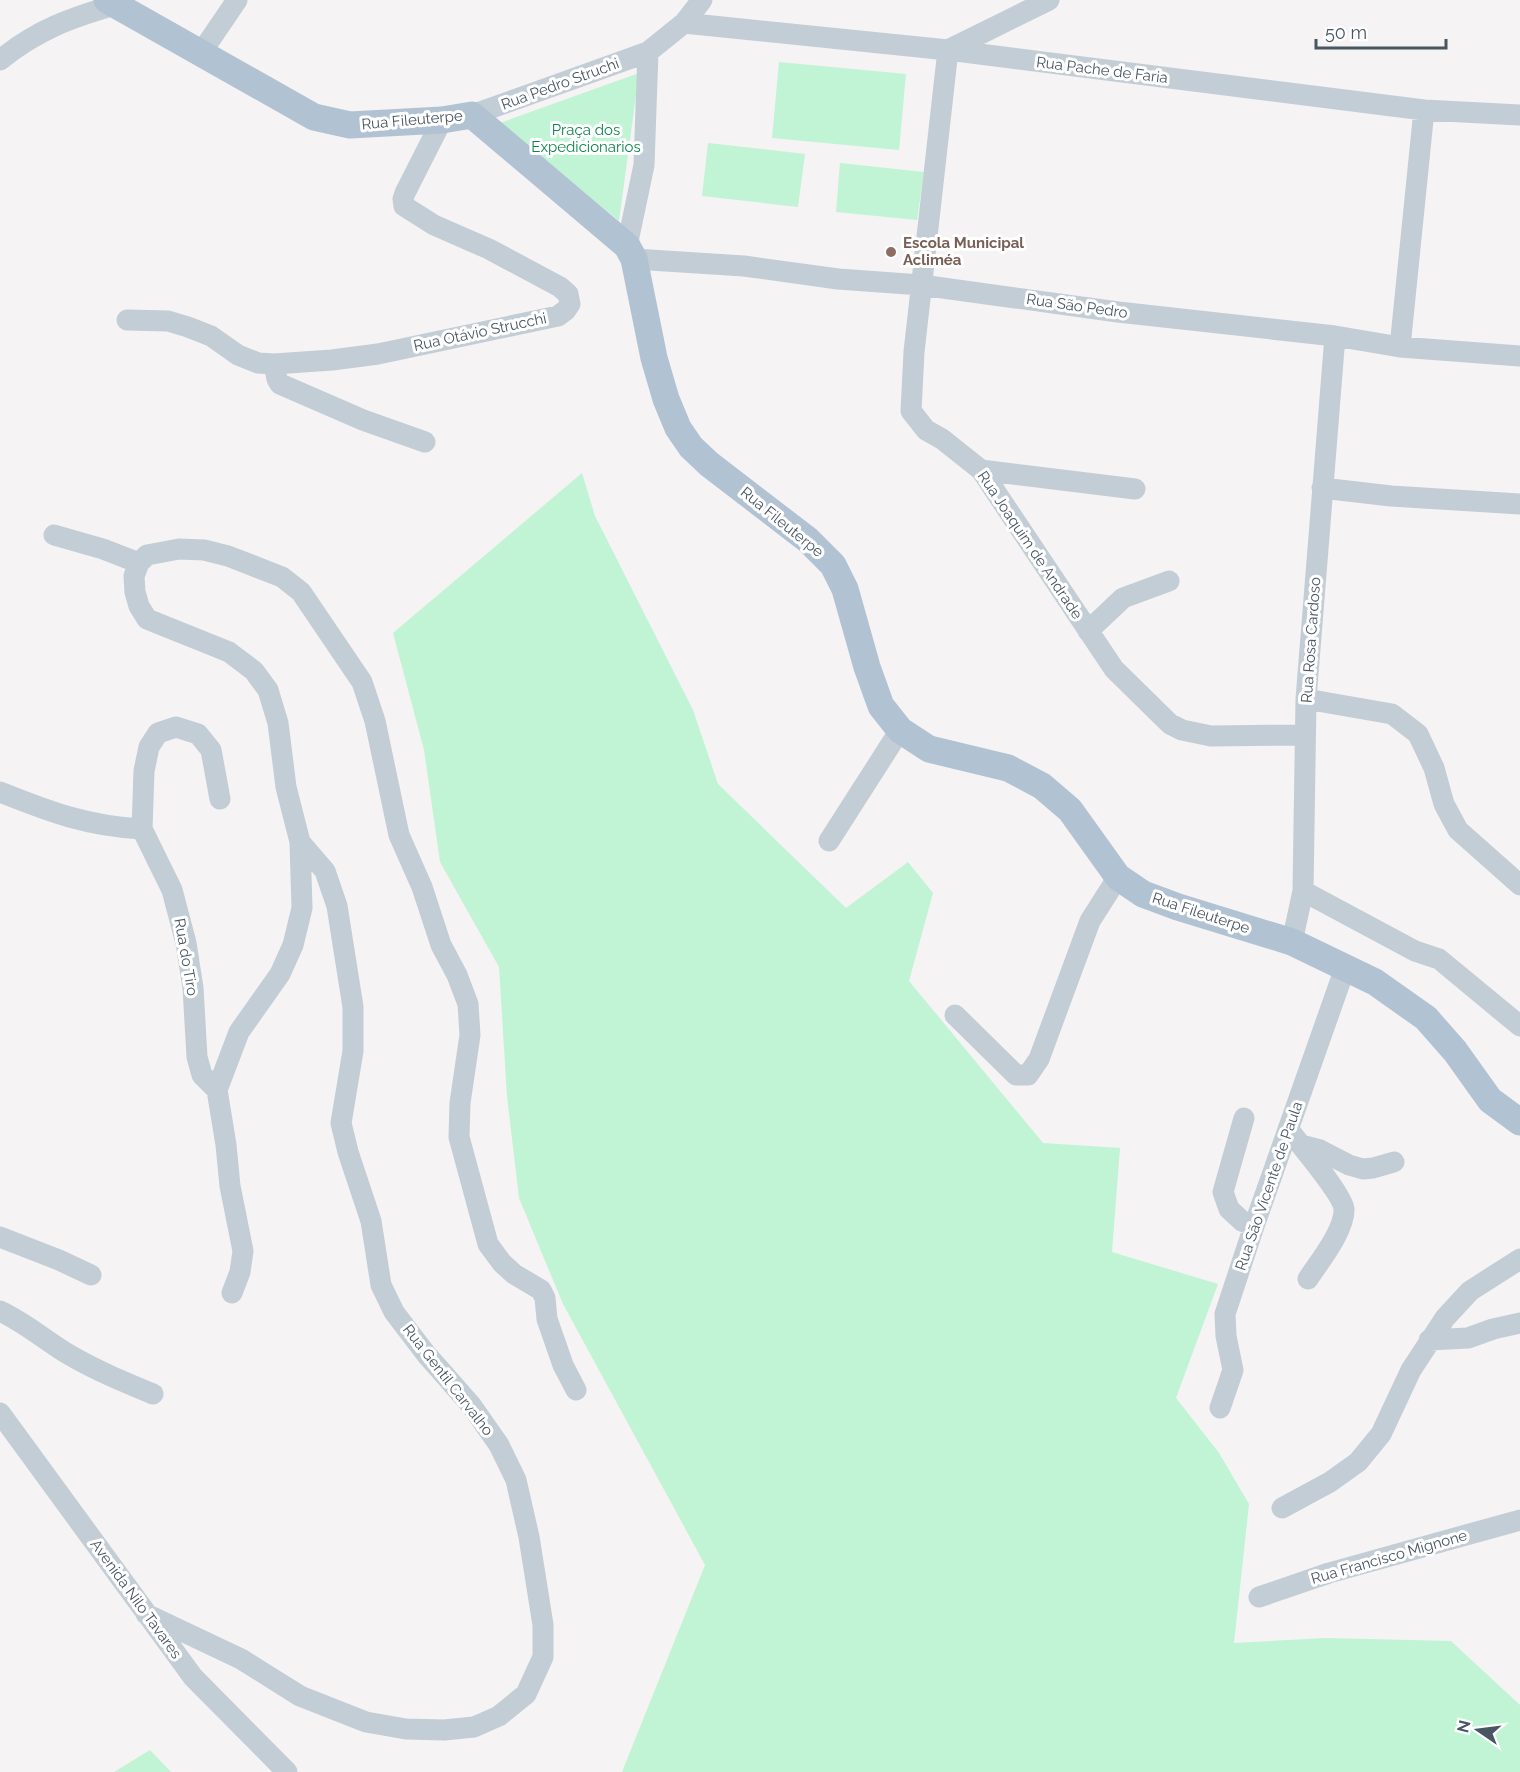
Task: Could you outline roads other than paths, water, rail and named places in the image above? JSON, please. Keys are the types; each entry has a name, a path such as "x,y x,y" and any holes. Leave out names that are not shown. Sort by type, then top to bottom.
{"main road":[{"name":"Rua Fileuterpe","path":"111,2 314,117 350,125 442,120 472,115 631,253 654,358 666,399 678,428 691,447 709,464 808,540 833,565 845,588 867,667 881,706 900,730 929,749 1008,768 1042,786 1070,810 1118,877 1143,894 1292,942 1375,982 1426,1018 1455,1052 1490,1100 1520,1122"}],"street":[{"path":"201,53 237,0"},
{"name":"Rua Pedro Struchi","path":"472,115 648,52 684,23 702,0"},
{"path":"948,50 1049,0"},
{"path":"0,60 16,47 62,21 111,2"},
{"name":"Rua Pache de Faria","path":"684,23 948,50 1424,110 1520,115"},
{"name":"Rua Joaquim de Andrade","path":"948,50 914,352 911,411 926,430 981,470 1113,669 1170,723 1182,730 1211,736 1305,735"},
{"path":"631,253 644,165 648,52"},
{"path":"1400,347 1424,110"},
{"name":"Rua Otávio Strucchi","path":"127,320 168,321 211,336 238,355 258,363 274,364 378,354 558,316 567,310 570,304 568,294 560,287 489,249 434,225 404,206 405,193 442,120"},
{"name":"Rua São Pedro","path":"631,253 838,279 921,285 1118,312 1335,336 1400,347 1520,356"},
{"name":"Rua Rosa Cardoso","path":"1292,942 1303,891 1306,699 1335,336"},
{"path":"274,364 280,384 363,420 425,442"},
{"path":"981,470 1135,489"},
{"path":"1322,488 1391,496 1520,504"},
{"path":"54,535 103,549 139,563"},
{"path":"217,1090 239,1032 280,974 293,945 302,908 300,842 286,787 278,723 268,690 254,670 229,652 147,619 139,606 134,576 139,563 147,555 179,549 204,550 228,556 282,577 301,592 362,682 375,721 399,835 422,886 441,945 457,975 468,1004 470,1035 460,1103 459,1137 488,1244 502,1263 514,1274 541,1290 545,1298 547,1319 563,1365 576,1390"},
{"path":"1088,631 1123,598 1169,581"},
{"path":"1306,699 1392,714 1418,734 1434,768 1444,804 1458,830 1520,885"},
{"name":"Rua do Tiro","path":"220,799 211,750 198,734 176,727 158,733 149,747 144,771 142,829 172,890 186,943 193,988 197,1057 202,1075 217,1090 230,1186 243,1251 240,1272 232,1293"},
{"path":"829,841 900,730"},
{"path":"0,792 70,818 107,827 142,829"},
{"name":"Rua Gentil Carvalho","path":"146,1614 241,1659 300,1696 366,1722 406,1729 444,1730 474,1727 499,1716 526,1694 543,1657 543,1625 529,1537 516,1480 499,1445 471,1405 426,1354 394,1312 381,1285 371,1221 341,1123 354,1051 353,1007 337,906 325,871 300,842"},
{"path":"955,1015 1016,1075 1028,1075 1039,1059 1090,921 1118,877"},
{"path":"1303,891 1414,951 1439,959 1520,1026"},
{"name":"Rua São Vicente de Paula","path":"1220,1408 1233,1370 1226,1336 1225,1314 1254,1226 1295,1137 1345,968"},
{"path":"1244,1118 1223,1192 1229,1209 1242,1221 1254,1226"},
{"path":"1295,1137 1349,1165 1363,1169 1394,1162"},
{"path":"1295,1137 1338,1194 1344,1208 1341,1222 1329,1248 1308,1279"},
{"path":"0,1237 60,1260 91,1275"},
{"path":"1282,1508 1330,1482 1358,1462 1381,1434 1411,1370 1445,1318 1470,1292 1520,1258"},
{"path":"0,1311 14,1317 66,1353 97,1370 153,1394"},
{"path":"1429,1340 1468,1338 1520,1323"},
{"name":"Avenida Nilo Tavares","path":"0,1413 194,1677 287,1772"},
{"name":"Rua Francisco Mignone","path":"1259,1597 1329,1572 1520,1520"}],"place":[{"name":"Escola Municipal Acliméa","path":"891,252"}],"park label":[{"name":"Praça dos Expedicionarios","path":"586,138"}]}
